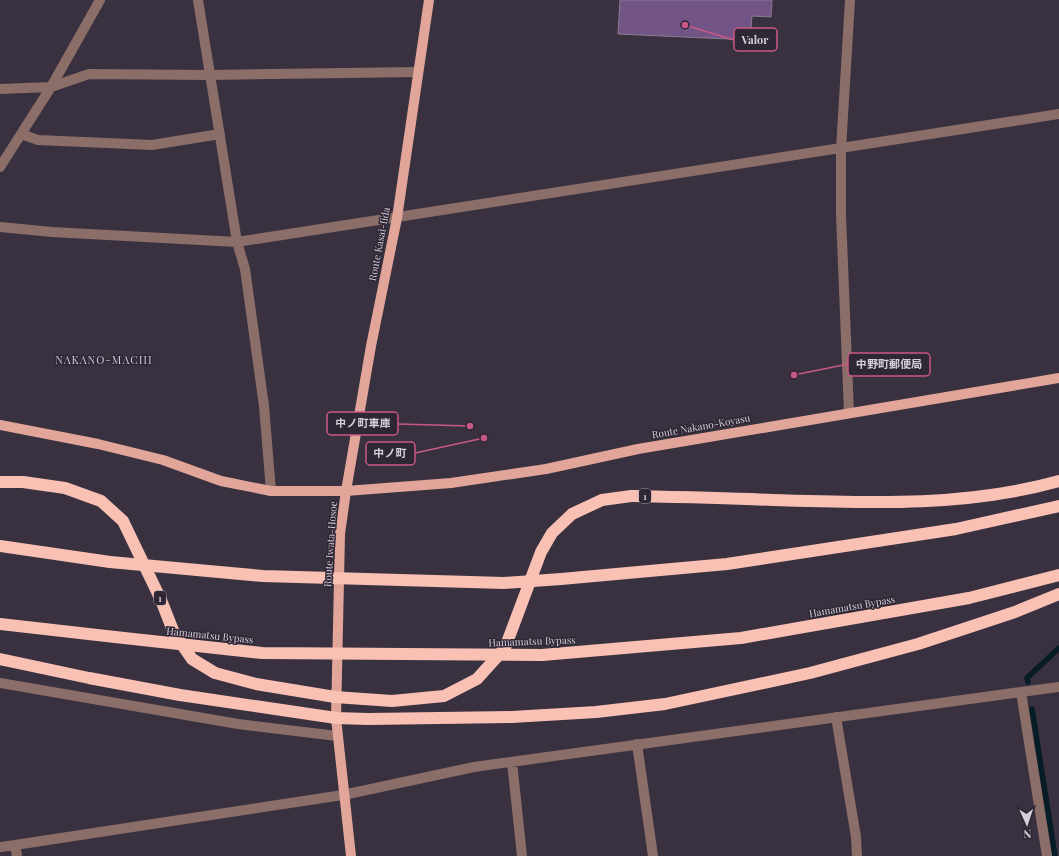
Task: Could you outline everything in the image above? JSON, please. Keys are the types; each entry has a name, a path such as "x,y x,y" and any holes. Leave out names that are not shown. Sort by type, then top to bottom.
{"highway":[{"name":"1","path":"0,482 23,482 65,488 101,500 123,521 161,600 174,633 192,659 215,673 256,684 335,697 392,701 444,696 478,679 505,648 541,552 552,533 572,514 602,500 631,496 846,502 938,501 992,495 1059,481"},
{"path":"0,546 110,562 263,576 504,582 561,579 727,564 956,529 1059,506"},
{"name":"Hamamatsu Bypass","path":"0,624 115,638 262,653 542,655 741,638 969,598 1059,575"},
{"path":"0,659 88,678 180,695 336,718 375,719 512,717 596,712 665,704 810,673 918,644 1015,612 1059,594"}],"main road":[{"name":"Route Kasai-Iida","path":"346,491 371,346 397,218 429,0"},
{"name":"Route Nakano-Koyasu","path":"346,491 451,483 539,470 638,449 1059,378"},
{"name":"Route Iwata-Hosoe","path":"0,425 163,460 221,481 271,491 346,491 340,534 335,697 343,795 351,856"}],"street":[{"path":"0,167 51,87 100,0"},
{"path":"198,0 237,242 245,269 263,398 271,491"},
{"path":"849,414 841,215 841,149 850,0"},
{"path":"0,89 51,87 89,74 210,75 418,72"},
{"path":"0,227 52,232 237,242 1059,114"},
{"path":"21,134 38,140 152,145 220,134"},
{"path":"0,683 238,724 338,736"},
{"path":"0,847 343,795 474,768 512,762 1059,686"},
{"path":"1021,692 1047,856"},
{"path":"836,717 856,837 857,856"},
{"path":"637,744 653,856"},
{"path":"512,762 522,856"},
{"path":"15,845 17,856"}],"building":[{"path":"620,0 772,0 771,17 752,16 750,40 618,34"}],"waterway":[{"path":"1028,682 1027,678 1059,648"},
{"path":"1032,709 1055,856"}],"place":[{"name":"Valor","path":"685,25"},
{"name":"中野町郵便局","path":"794,375"},
{"name":"中ノ町車庫","path":"470,426"},
{"name":"中ノ町","path":"484,438"}],"district":[{"name":"NAKANO-MACHI","path":"104,359"}]}
